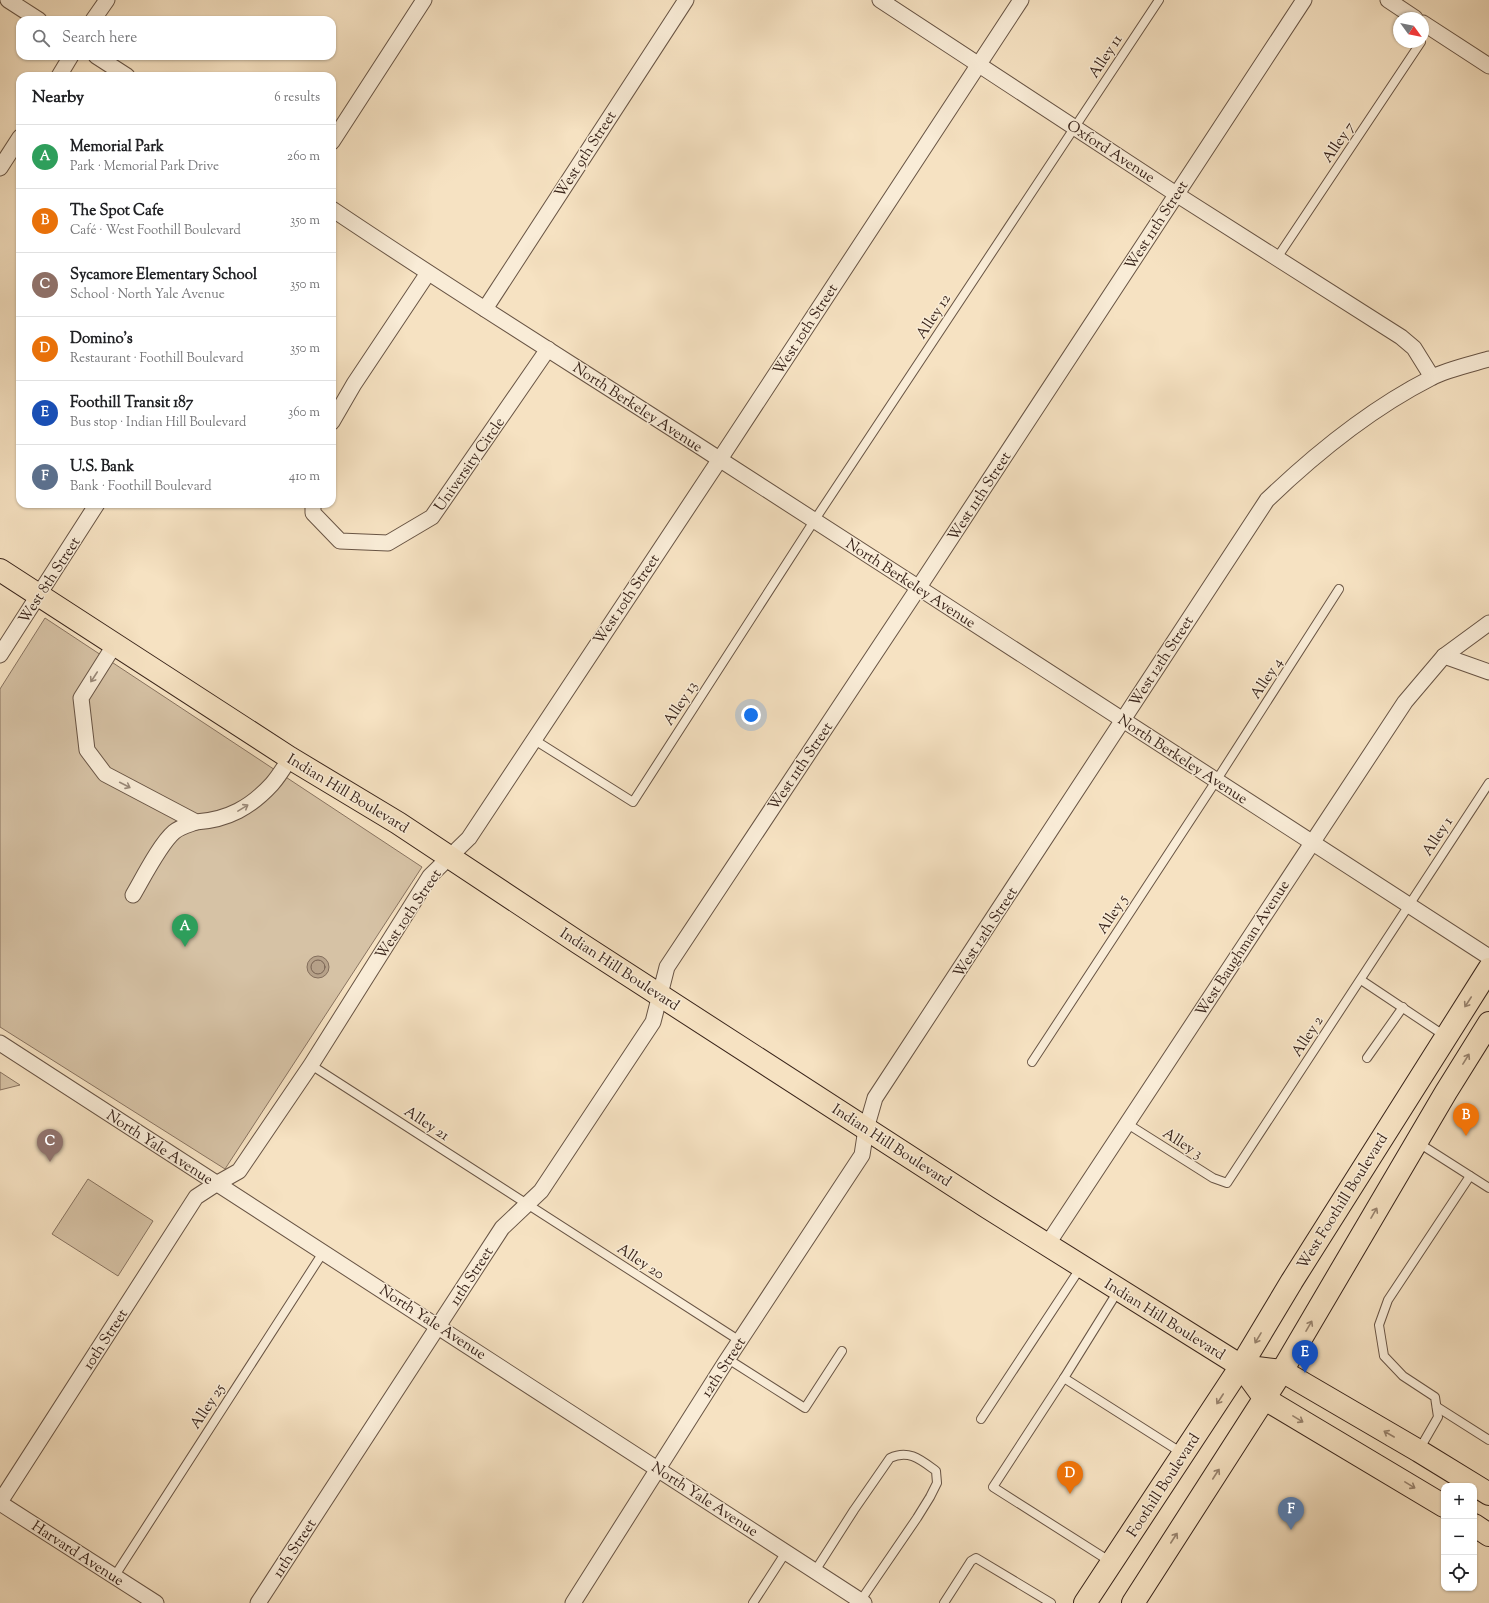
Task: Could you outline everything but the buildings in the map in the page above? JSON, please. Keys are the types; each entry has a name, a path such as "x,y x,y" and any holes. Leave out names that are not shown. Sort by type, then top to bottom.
{"main road":[{"name":"Indian Hill Boulevard","path":"0,570 290,758 398,823 866,1129 1082,1267 1241,1366 1265,1399 1441,1504"},
{"path":"1446,1036 1489,969"},
{"path":"1133,1603 1282,1372 1416,1142 1489,1022"},
{"name":"West Foothill Boulevard","path":"1241,1366 1292,1281 1446,1036"},
{"name":"Indian Hill Boulevard","path":"1241,1366 1282,1372 1419,1451 1489,1494"},
{"name":"Foothill Boulevard","path":"1085,1603 1241,1366"},
{"path":"1477,1527 1489,1535"}],"street":[{"path":"8,0 34,16"},
{"path":"96,16 107,0"},
{"path":"336,136 424,0"},
{"name":"West 9th Street","path":"485,309 686,0"},
{"name":"Oxford Avenue","path":"880,0 1176,194 1401,337 1414,348 1432,377"},
{"name":"West 10th Street","path":"216,1184 239,1171 311,1065 430,876 469,838 1021,0"},
{"name":"West 11th Street","path":"660,995 667,967 919,587 1304,0"},
{"path":"1388,0 1406,12"},
{"path":"1429,32 1489,66"},
{"path":"62,72 69,60"},
{"path":"102,60 121,72"},
{"path":"0,168 16,143"},
{"name":"North Berkeley Avenue","path":"336,212 428,273 548,348 814,521 919,587 1489,957"},
{"path":"336,415 354,384 428,273"},
{"name":"University Circle","path":"314,508 313,513 340,541 388,543 432,518 548,348"},
{"name":"West 12th Street","path":"866,1129 875,1098 1267,500 1301,467 1366,417 1432,377 1489,359"},
{"name":"West 8th Street","path":"0,655 94,508"},
{"name":"West Baughman Avenue","path":"1047,1244 1405,702 1444,656 1489,623"},
{"path":"115,644 81,698 87,750 105,774 196,822"},
{"path":"1444,656 1489,672"},
{"path":"133,895 165,843 173,833 180,828 196,822 213,821 228,816 246,806 273,783 290,758"},
{"name":"11th Street","path":"258,1603 502,1228 541,1191 653,1022 660,995"},
{"name":"North Yale Avenue","path":"0,1043 216,1184 324,1251 862,1602"},
{"name":"12th Street","path":"573,1603 728,1359 862,1155 866,1129"},
{"name":"10th Street","path":"0,1502 196,1197 216,1184"},
{"name":"Harvard Avenue","path":"0,1502 156,1603"}],"lane":[{"name":"Alley 11","path":"1075,127 1159,0"},
{"name":"Alley 7","path":"1277,258 1417,48"},
{"name":"Alley 12","path":"814,521 1075,127"},
{"name":"Alley 13","path":"533,739 633,802 814,521"},
{"name":"Alley 4","path":"1216,781 1340,589"},
{"name":"Alley 5","path":"1032,1062 1216,781"},
{"name":"Alley 1","path":"1409,905 1489,783"},
{"name":"Alley 2","path":"1227,1183 1409,905"},
{"path":"1361,980 1446,1036"},
{"path":"1367,1058 1403,1007"},
{"name":"Alley 21","path":"311,1065 527,1205"},
{"name":"Alley 3","path":"1126,1123 1213,1178 1227,1183"},
{"path":"1416,1142 1489,1188"},
{"path":"1419,1451 1438,1417 1435,1397 1403,1376 1384,1356 1379,1325 1388,1300 1470,1176"},
{"name":"Alley 20","path":"527,1205 740,1341"},
{"name":"Alley 25","path":"114,1577 324,1251"},
{"path":"981,1419 1082,1267"},
{"path":"1112,1563 993,1487 1119,1290"},
{"path":"728,1359 805,1408 842,1350"},
{"path":"1064,1378 1184,1454"},
{"path":"1437,1407 1489,1440"},
{"path":"815,1571 854,1510 890,1458 898,1454 908,1455 925,1463 936,1471 937,1483 918,1518 862,1602"},
{"path":"753,1603 786,1552"},
{"path":"944,1603 970,1562 976,1558 1051,1603"}],"shaded area":[{"path":"45,618 422,867 225,1169 0,1027 0,689"},
{"path":"0,1072 20,1085 0,1090"},
{"path":"88,1179 153,1221 118,1276 52,1234"}],"water":[{"path":"318,956 326,959 329,967 326,975 318,978 310,975 307,967 310,959"}],"place":[{"name":"Memorial Park","path":"185,947"},
{"name":"The Spot Cafe","path":"1466,1136"},
{"name":"Sycamore Elementary School","path":"50,1162"},
{"name":"Foothill Transit 187","path":"1305,1373"},
{"name":"Domino's","path":"1070,1494"},
{"name":"U.S. Bank","path":"1291,1530"}]}
